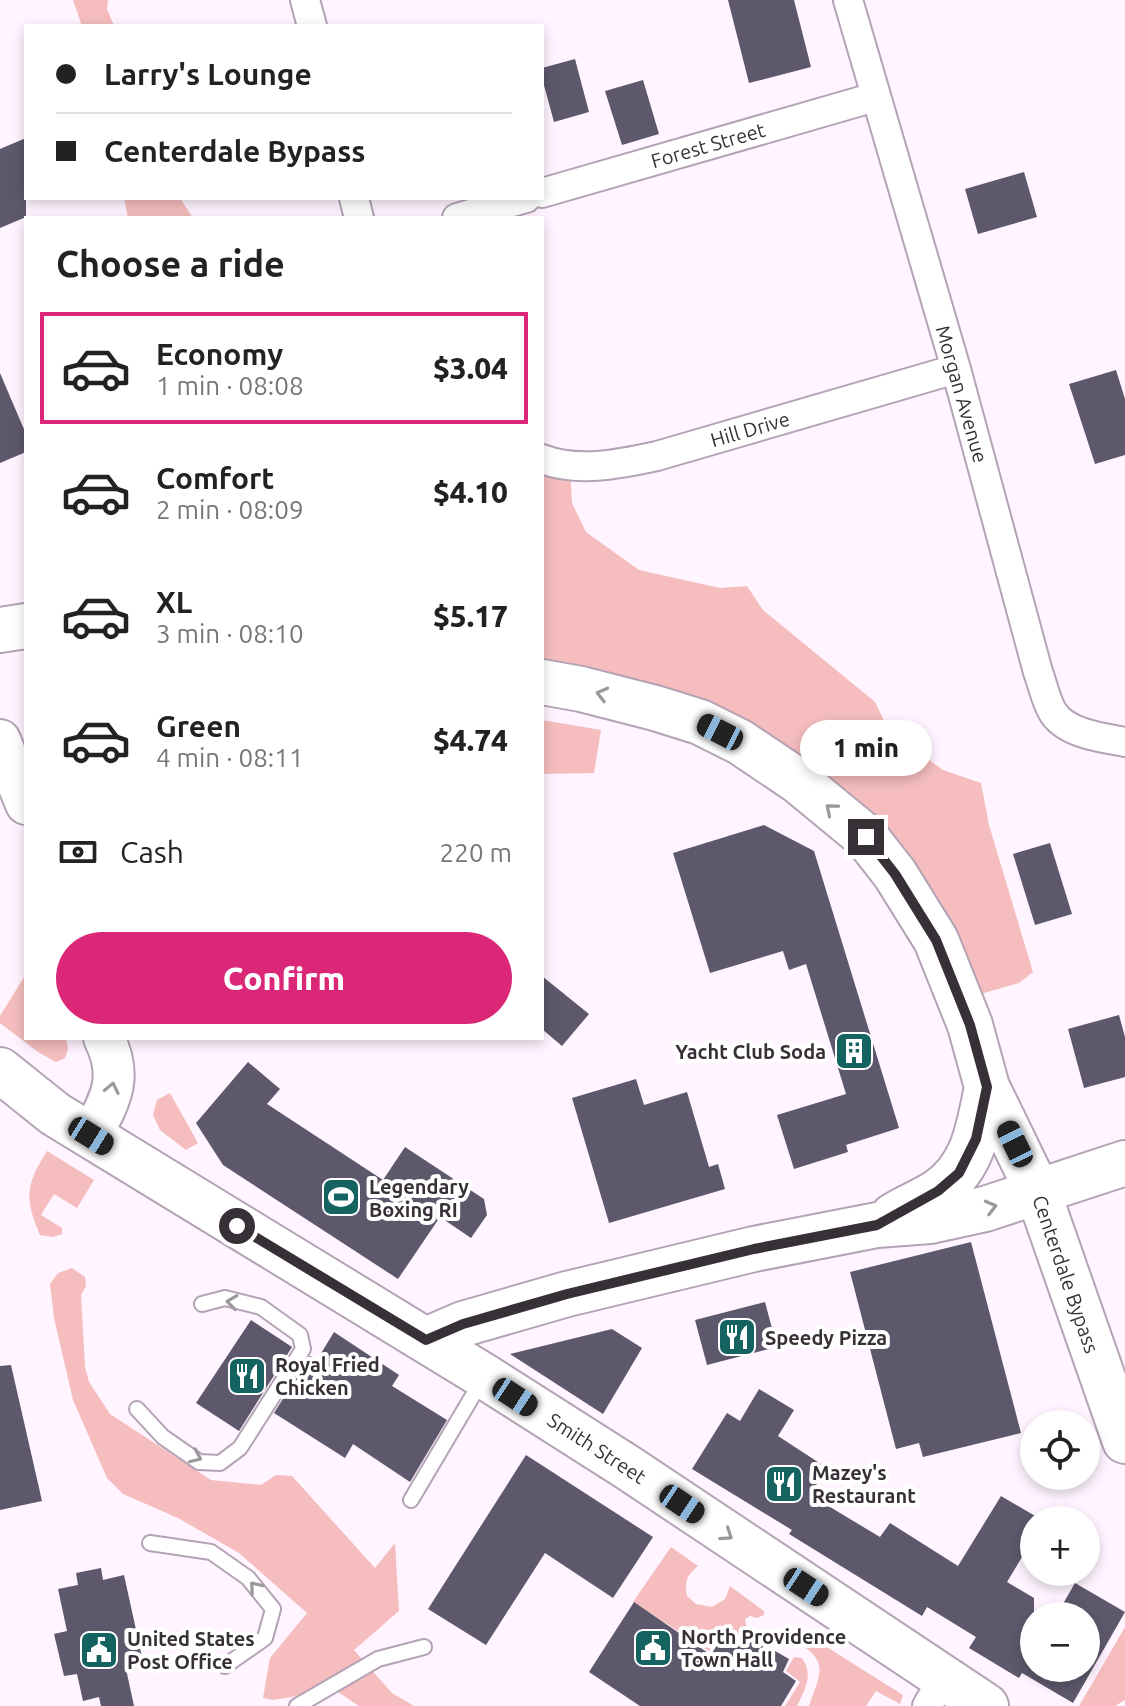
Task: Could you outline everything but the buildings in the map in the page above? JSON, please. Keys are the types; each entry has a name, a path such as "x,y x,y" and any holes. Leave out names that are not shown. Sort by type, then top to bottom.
{"main road":[{"path":"0,630 24,626"},
{"name":"Centerdale Bypass","path":"544,682 581,689 700,722 740,742 798,781 866,837 895,874 936,940 970,1025 987,1087 1038,1192 1125,1441"},
{"path":"0,740 24,799"},
{"path":"91,1136 111,1099 115,1076 112,1053 105,1040"},
{"name":"Smith Street","path":"0,1070 55,1114 426,1340 627,1467 935,1692 986,1706"},
{"path":"877,1225 938,1191 959,1173 976,1139 987,1087"},
{"path":"426,1340 463,1324 567,1294 754,1249 877,1225 930,1221 996,1206 1125,1163"}],"street":[{"path":"305,0 311,24"},
{"name":"Morgan Avenue","path":"848,0 956,369 1038,672 1053,714 1079,731 1125,742"},
{"name":"Forest Street","path":"544,192 875,97"},
{"path":"464,216 519,200"},
{"name":"Hill Drive","path":"544,459 588,467 645,459 956,369"}],"lane":[{"path":"137,1409 163,1437 199,1462 220,1463 240,1448 303,1349 300,1335 261,1307 225,1298 202,1304"},
{"path":"411,1500 484,1376"},
{"path":"150,1543 211,1552 248,1578 273,1609 265,1638 225,1666"},
{"path":"297,1706 378,1659 424,1647"}],"shaded area":[{"path":"73,0 108,0 107,9 113,24 81,24"},
{"path":"124,200 181,200 192,216 128,216"},
{"path":"544,465 570,470 572,503 586,532 639,570 720,588 747,586 763,610 875,702 889,731 943,770 981,783 989,825 1033,972 1019,983 956,1001 919,926 786,773 544,690"},
{"path":"544,720 601,730 594,773 544,774"},
{"path":"24,977 24,1040 66,1040 65,1058 56,1062 38,1052 0,1023 0,1016"},
{"path":"170,1093 198,1143 186,1150 160,1130 153,1115 157,1100"},
{"path":"47,1151 94,1180 77,1208 54,1194 41,1215 62,1228 62,1234 53,1237 40,1235 30,1201 31,1182"},
{"path":"72,1268 85,1277 86,1286 81,1295 85,1367 89,1382 110,1414 211,1480 261,1485 276,1475 292,1476 375,1568 395,1543 399,1611 354,1650 392,1693 414,1706 359,1706 335,1690 273,1700 263,1698 270,1658 307,1613 239,1553 178,1518 123,1494 107,1478 73,1400 54,1318 50,1284 58,1273"},
{"path":"671,1547 698,1566 686,1582 687,1596 696,1604 712,1607 725,1599 730,1586 764,1611 764,1615 745,1619 747,1629 736,1640 721,1631 709,1651 633,1602"},
{"path":"1125,1627 1125,1700 1115,1706 1079,1706 1093,1682 1100,1682 1100,1670"},
{"path":"806,1634 903,1695 900,1704 876,1691 866,1706 809,1706 820,1672 816,1658 800,1644 800,1636"},
{"path":"794,1657 802,1658 806,1664 807,1682 797,1706 785,1706 800,1682 786,1671"}],"place":[{"name":"Yacht Club Soda","path":"854,1051"},
{"name":"Legendary Boxing RI","path":"341,1197"},
{"name":"Speedy Pizza","path":"737,1337"},
{"name":"Royal Fried Chicken","path":"247,1376"},
{"name":"Mazey's Restaurant","path":"784,1484"},
{"name":"North Providence Town Hall","path":"653,1648"},
{"name":"United States Post Office","path":"99,1650"}],"route":[{"path":"237,1226 426,1340 463,1324 567,1294 754,1249 877,1225 938,1191 959,1173 970,1155 987,1087 970,1025 936,940 895,874 866,837"}]}
